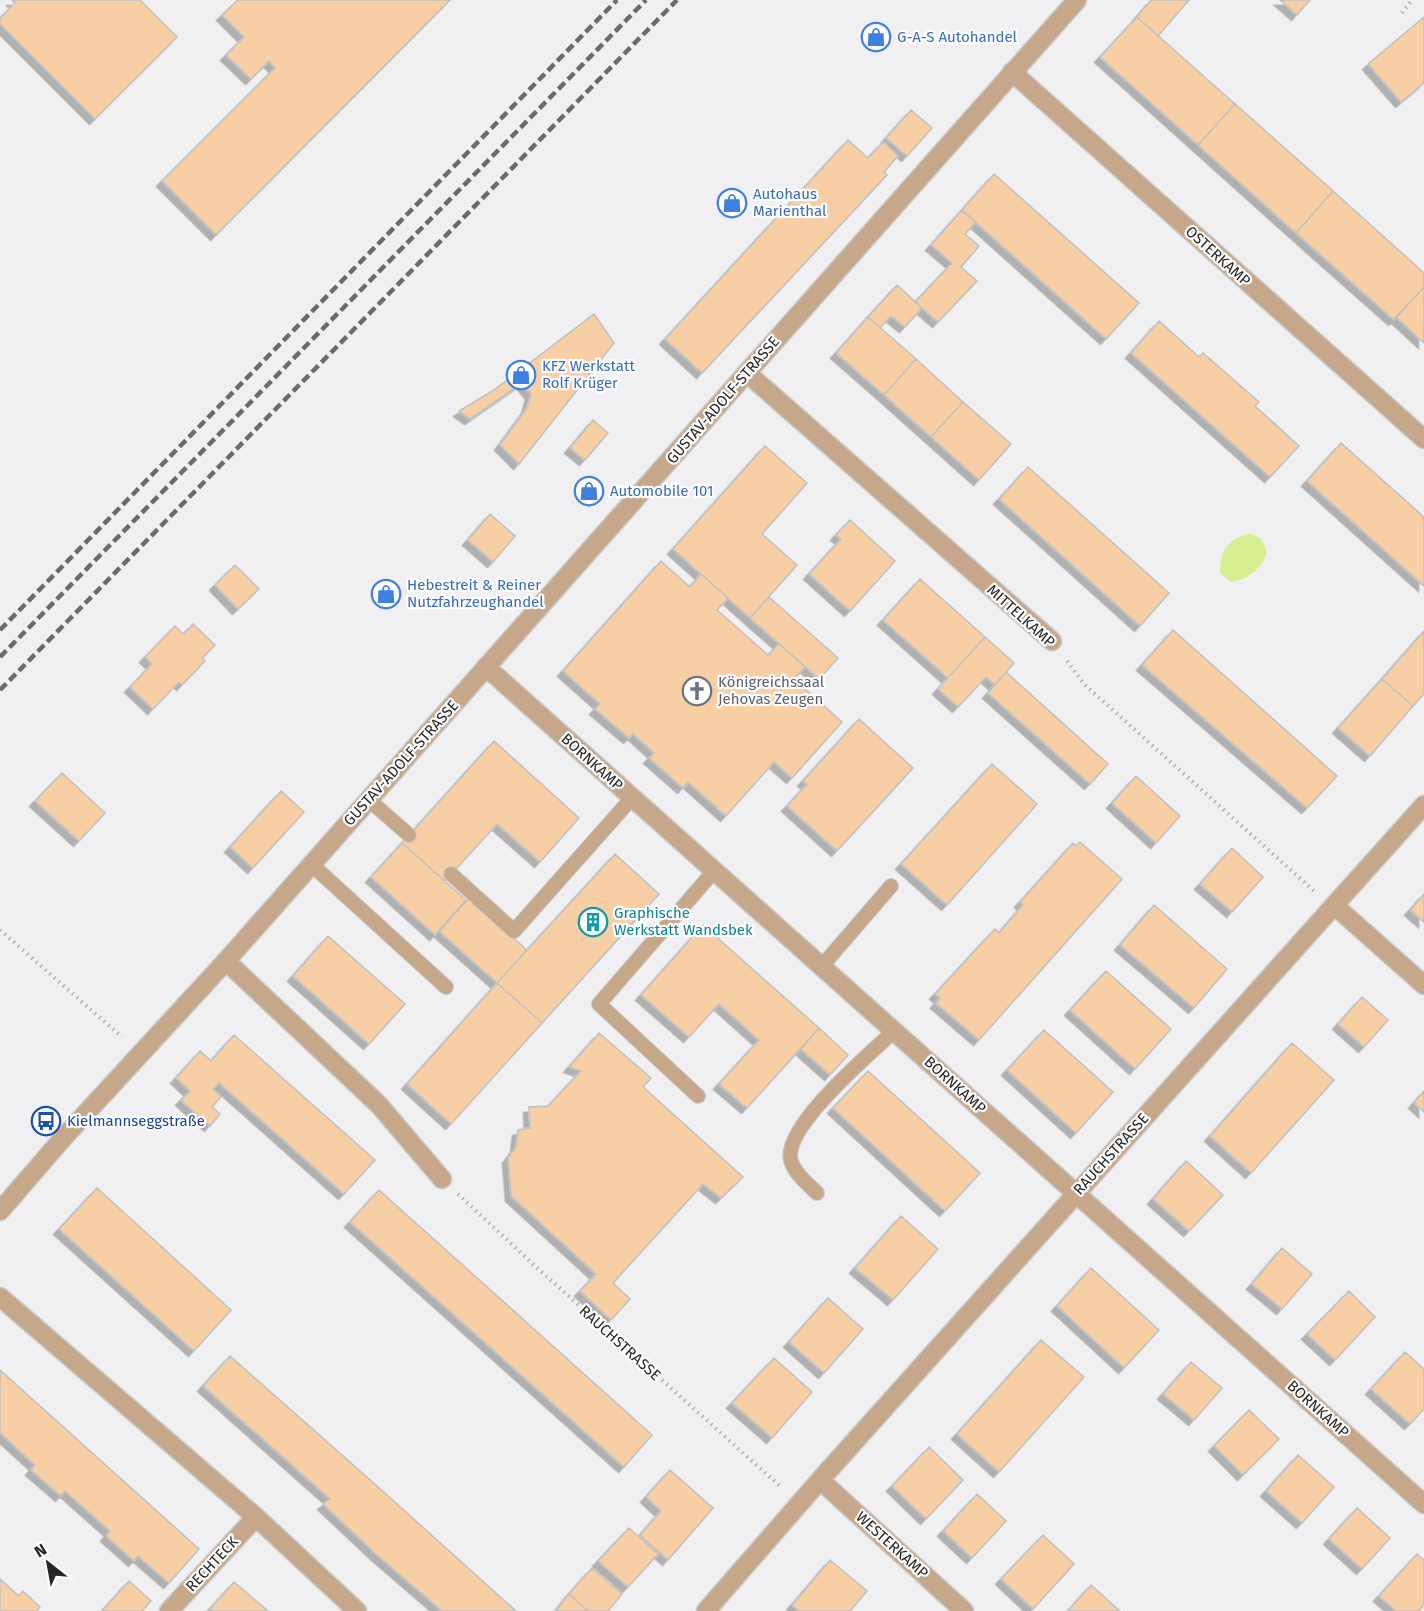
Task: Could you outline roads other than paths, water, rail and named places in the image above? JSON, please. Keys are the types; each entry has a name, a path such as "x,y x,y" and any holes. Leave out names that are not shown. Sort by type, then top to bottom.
{"street":[{"name":"GUSTAV-ADOLF-STRASSE","path":"0,1211 64,1137 226,961 1077,0"},
{"name":"OSTERKAMP","path":"1012,72 1424,439"},
{"name":"MITTELKAMP","path":"747,373 1052,641"},
{"name":"BORNKAMP","path":"486,667 1424,1504"},
{"name":"RAUCHSTRASSE","path":"706,1611 820,1480 1424,805"},
{"path":"1335,906 1424,985"},
{"path":"226,961 379,1105 442,1179"},
{"path":"0,1297 256,1517 357,1611"},
{"name":"WESTERKAMP","path":"820,1480 964,1611"},
{"name":"RECHTECK","path":"169,1611 256,1517"}],"lane":[{"path":"451,874 514,931 632,798"},
{"path":"369,800 409,835"},
{"path":"311,864 446,987"},
{"path":"698,1096 599,1004 714,871"},
{"path":"822,966 891,886"},
{"path":"817,1193 797,1173 790,1159 792,1144 799,1128 821,1102 894,1031"}],"railway":[{"path":"0,630 617,0"},
{"path":"0,657 646,0"},
{"path":"0,690 677,0"}],"place":[{"name":"G-A-S Autohandel","path":"876,37"},
{"name":"Autohaus Marienthal","path":"732,203"},
{"name":"KFZ Werkstatt Rolf Krüger","path":"521,375"},
{"name":"Automobile 101","path":"589,491"},
{"name":"Hebestreit & Reiner Nutzfahrzeughandel","path":"386,594"},
{"name":"Königreichssaal Jehovas Zeugen","path":"697,691"},
{"name":"Graphische Werkstatt Wandsbek","path":"593,922"},
{"name":"Kielmannseggstraße","path":"46,1121"}]}
